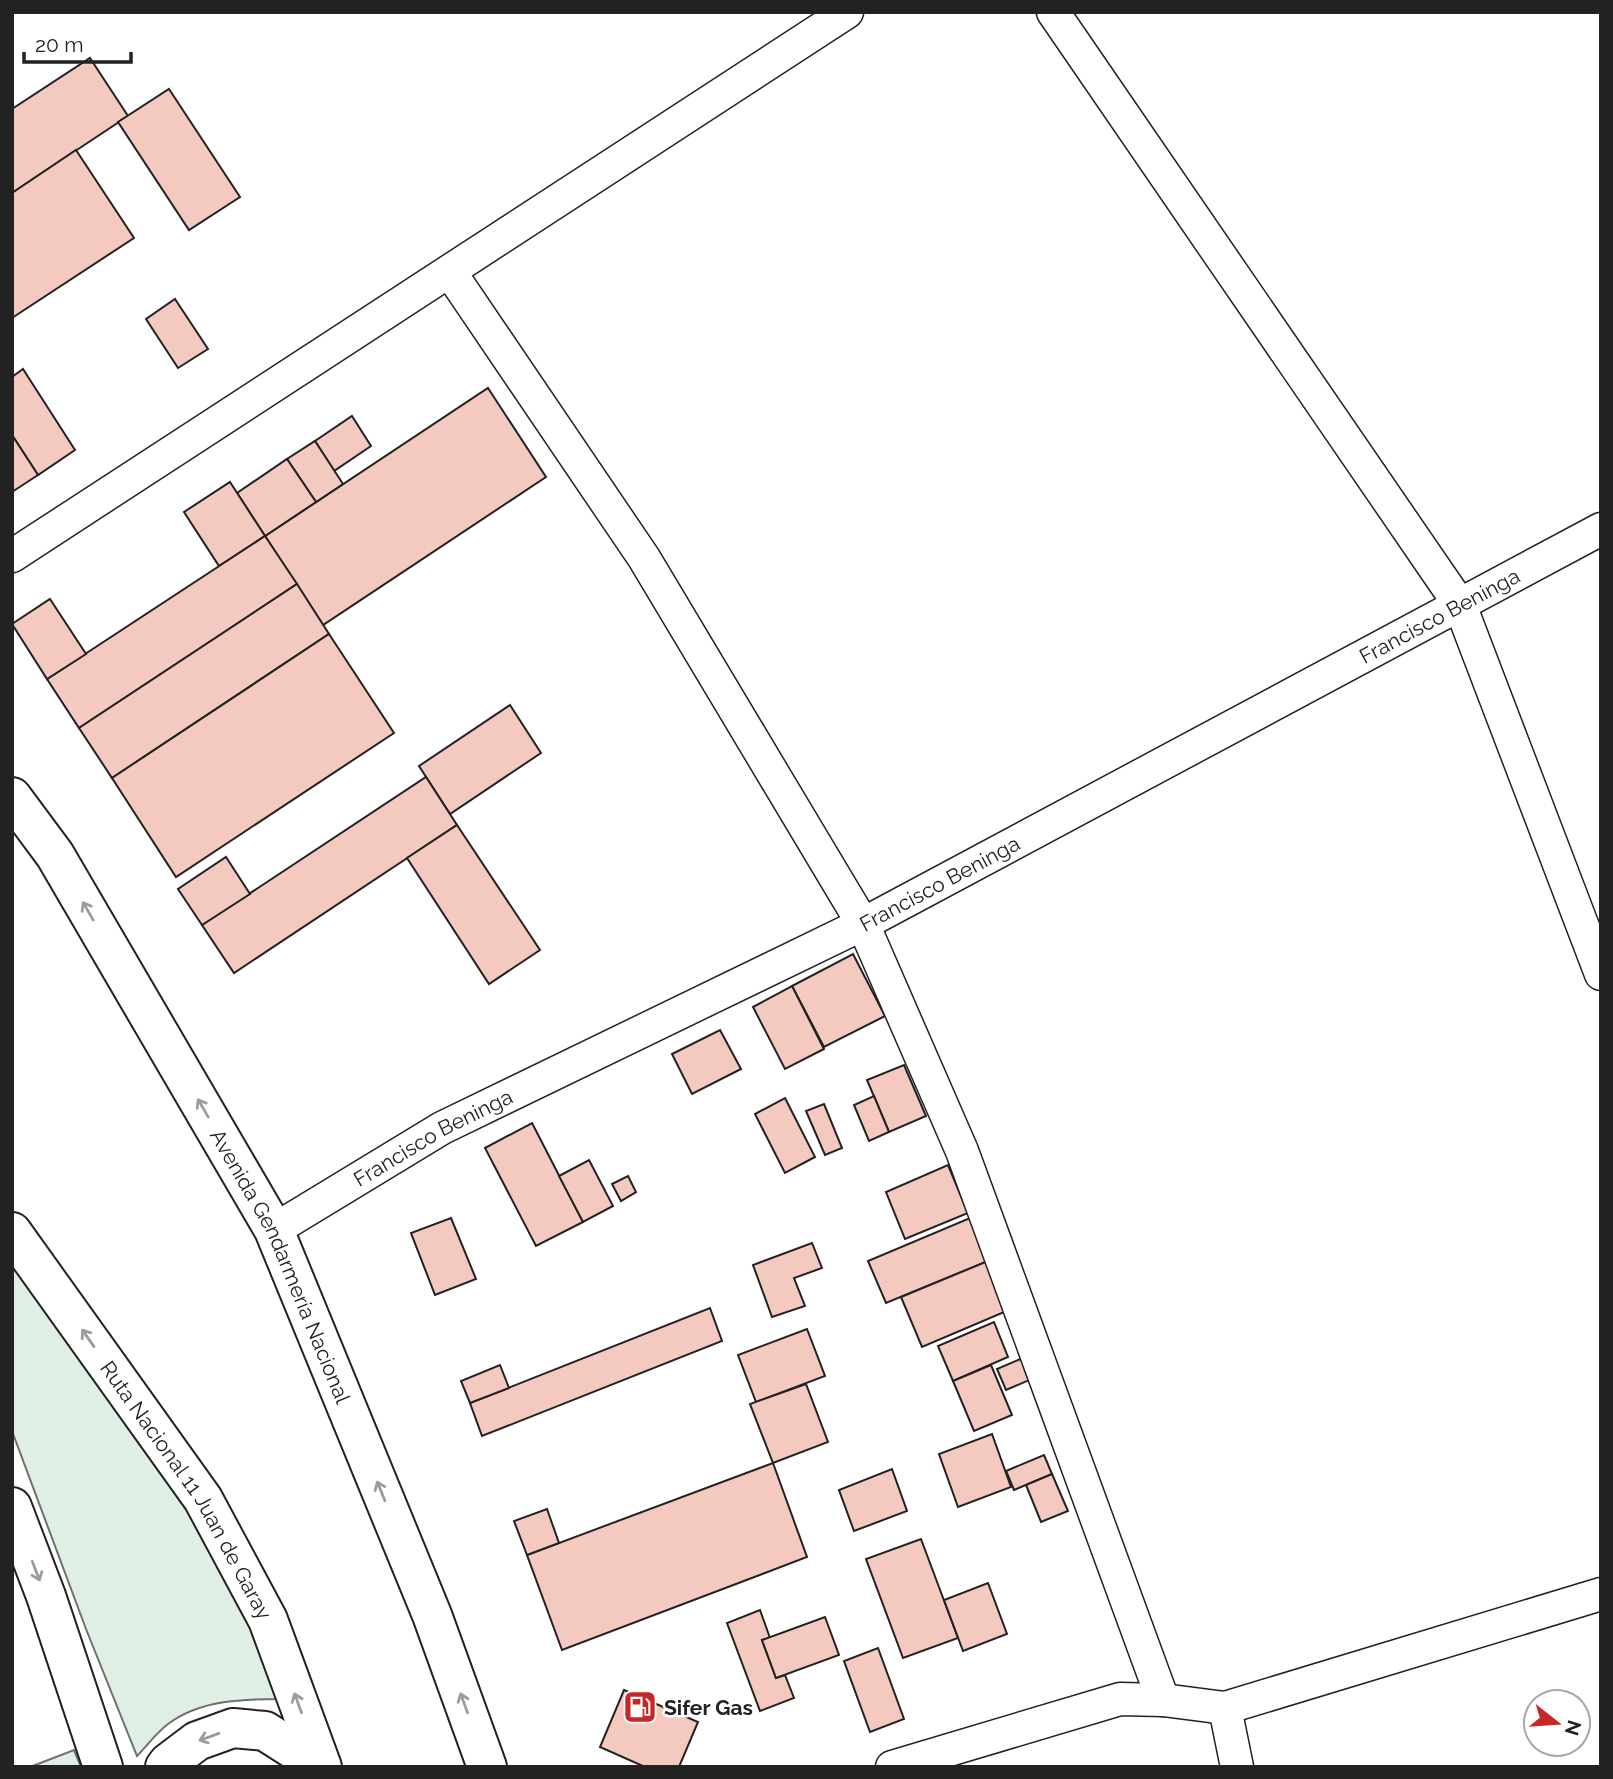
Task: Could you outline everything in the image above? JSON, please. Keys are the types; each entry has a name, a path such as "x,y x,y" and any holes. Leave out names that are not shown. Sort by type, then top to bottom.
{"main road":[{"name":"Avenida Gendarmería Nacional","path":"12,797 55,855 274,1230 432,1615 487,1767"},
{"name":"Ruta Nacional 11 Juan de Garay","path":"12,1232 203,1499 268,1620 322,1767"},
{"path":"12,1507 46,1597 103,1767"},
{"path":"165,1767 197,1741 233,1728 265,1731 301,1754 311,1767"}],"street":[{"path":"12,556 847,12"},
{"path":"1053,12 1460,605 1601,974"},
{"path":"450,272 644,558 863,924 962,1151 1163,1700"},
{"name":"Francisco Beninga","path":"274,1230 442,1128 863,924 1601,529"},
{"path":"892,1767 1120,1699 1163,1700 1225,1708 1601,1594"},
{"path":"1225,1708 1237,1767"}],"green space":[{"path":"12,1264 203,1525 255,1624 281,1699 222,1702 194,1710 168,1724 137,1756 12,1431"},
{"path":"74,1750 81,1767 30,1767"}],"building":[{"path":"90,58 128,116 12,193 12,109"},
{"path":"169,89 240,197 189,230 118,122"},
{"path":"76,150 134,238 12,318 12,193"},
{"path":"175,299 208,349 178,368 146,319"},
{"path":"23,369 75,450 38,475 12,435 12,377"},
{"path":"488,388 546,477 323,625 265,536"},
{"path":"352,416 371,446 334,471 315,441"},
{"path":"12,435 38,475 12,492"},
{"path":"315,441 343,484 316,502 287,459"},
{"path":"287,459 316,502 265,536 237,493"},
{"path":"230,482 265,536 219,566 184,512"},
{"path":"265,536 297,584 79,728 47,679"},
{"path":"297,584 329,634 112,778 79,728"},
{"path":"50,599 86,654 47,679 12,624"},
{"path":"329,634 394,733 176,877 112,778"},
{"path":"510,705 541,753 450,814 419,766"},
{"path":"426,777 457,825 234,973 202,925"},
{"path":"457,825 540,950 489,984 407,858"},
{"path":"226,857 250,894 202,925 178,889"},
{"path":"853,954 885,1016 824,1047 792,986"},
{"path":"792,986 824,1049 785,1069 753,1007"},
{"path":"720,1030 741,1069 692,1094 672,1054"},
{"path":"904,1065 926,1116 889,1132 867,1080"},
{"path":"874,1096 889,1132 869,1141 854,1105"},
{"path":"785,1098 815,1157 785,1173 755,1114"},
{"path":"824,1104 842,1148 825,1155 806,1111"},
{"path":"532,1123 583,1222 536,1246 485,1148"},
{"path":"589,1160 613,1206 583,1222 559,1176"},
{"path":"948,1165 968,1213 905,1239 886,1192"},
{"path":"628,1176 636,1192 621,1201 612,1184"},
{"path":"451,1218 476,1279 435,1295 411,1233"},
{"path":"970,1218 988,1261 886,1303 868,1261"},
{"path":"812,1243 822,1268 794,1278 805,1306 772,1317 753,1265"},
{"path":"988,1261 1009,1310 922,1347 901,1297"},
{"path":"710,1308 722,1341 482,1436 470,1403"},
{"path":"994,1322 1008,1357 953,1381 938,1346"},
{"path":"807,1329 825,1376 756,1402 738,1355"},
{"path":"1025,1357 1034,1378 1006,1390 997,1369"},
{"path":"500,1365 509,1388 470,1403 461,1381"},
{"path":"991,1365 1012,1415 974,1431 953,1381"},
{"path":"806,1384 828,1442 773,1463 750,1404"},
{"path":"992,1434 1011,1487 958,1507 939,1454"},
{"path":"1044,1455 1052,1474 1014,1490 1006,1471"},
{"path":"773,1463 807,1557 562,1650 527,1555"},
{"path":"892,1469 907,1511 854,1531 839,1490"},
{"path":"1052,1474 1068,1511 1041,1522 1026,1485"},
{"path":"547,1509 559,1543 527,1555 514,1521"},
{"path":"921,1539 958,1638 903,1658 866,1559"},
{"path":"988,1583 1007,1634 963,1651 944,1600"},
{"path":"760,1610 770,1638 762,1640 776,1678 785,1675 794,1698 760,1711 727,1623"},
{"path":"825,1617 839,1655 776,1678 762,1640"},
{"path":"878,1648 904,1719 870,1732 844,1661"},
{"path":"624,1690 698,1722 679,1767 645,1767 600,1747"}],"place":[{"name":"Sifer Gas","path":"640,1707"}]}
